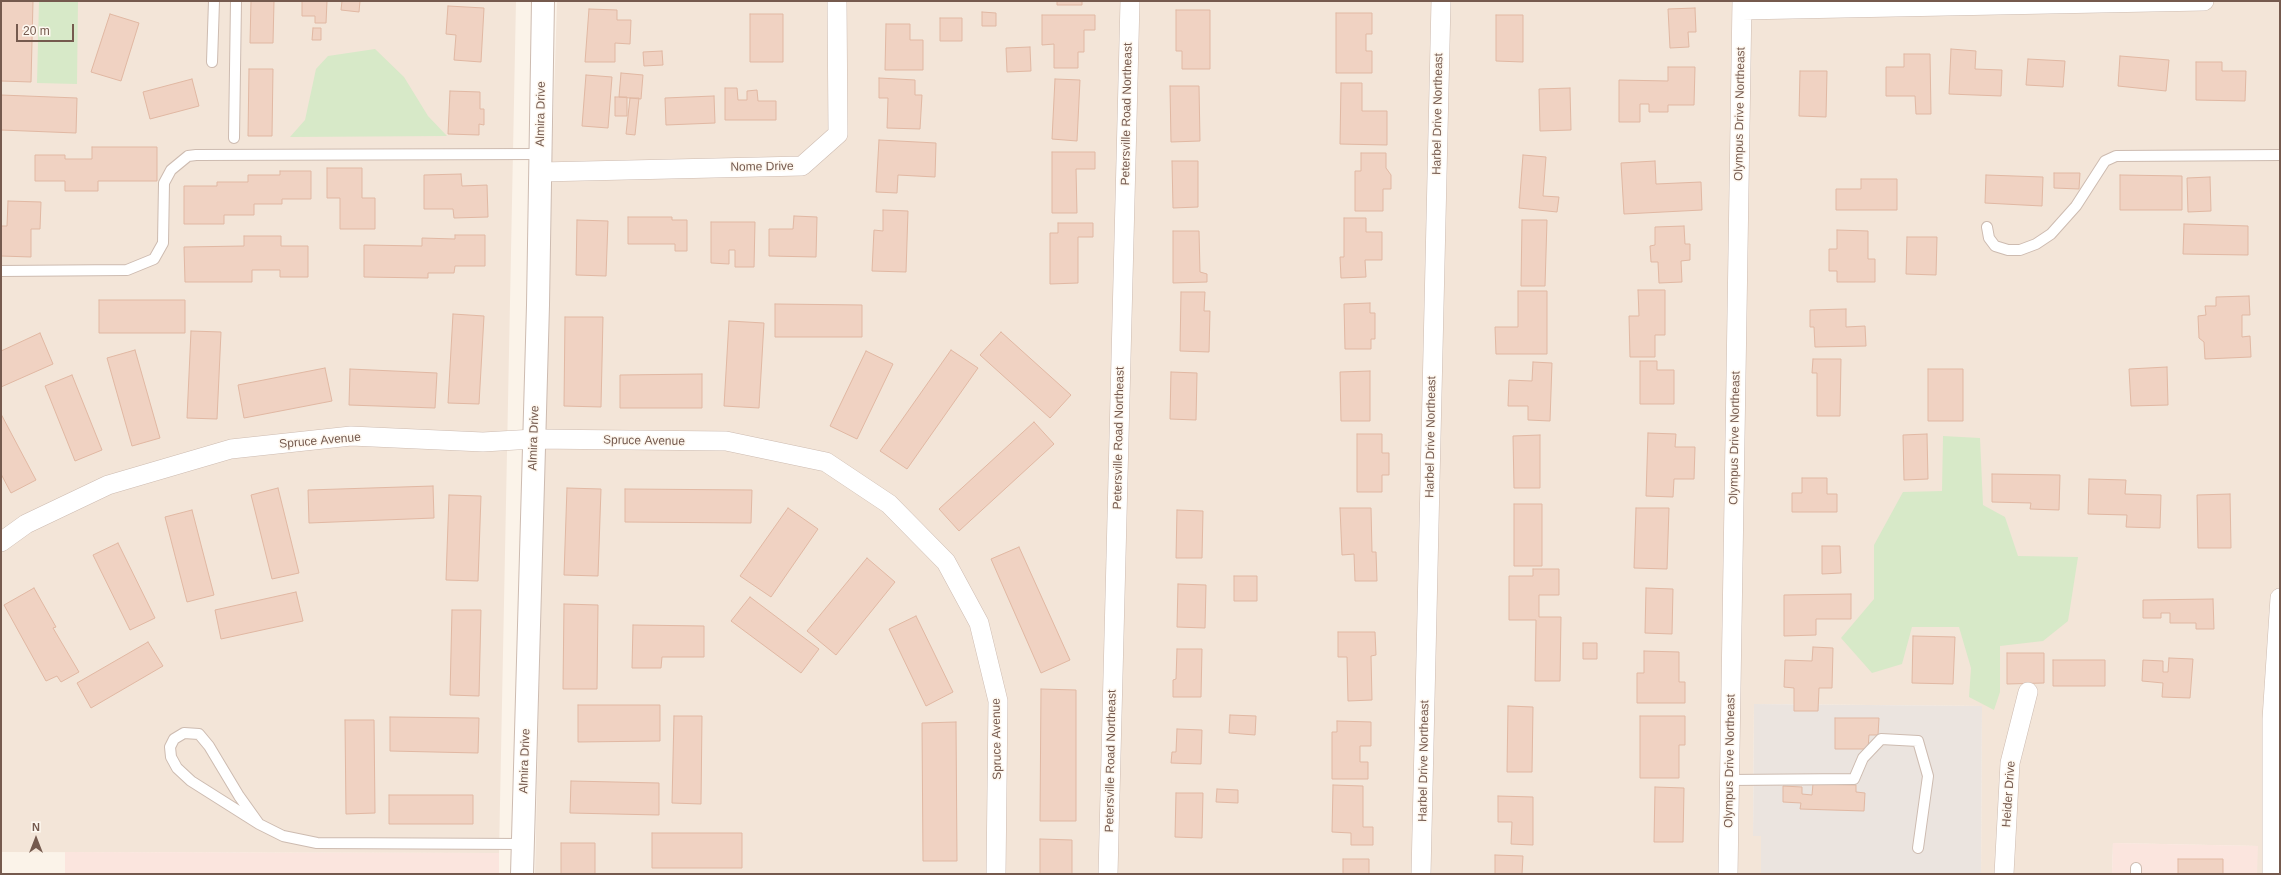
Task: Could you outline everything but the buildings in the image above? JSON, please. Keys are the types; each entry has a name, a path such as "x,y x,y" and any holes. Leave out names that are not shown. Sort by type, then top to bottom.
{"street":[{"name":"Almira Drive","path":"522,874 541,163 543,1"},
{"name":"Nome Drive","path":"541,163 802,166 838,134 837,1"},
{"name":"Petersville Road Northeast","path":"1108,874 1130,1"},
{"name":"Harbel Drive Northeast","path":"1421,874 1441,1"},
{"path":"1742,5 2204,1"},
{"name":"Olympus Drive Northeast","path":"1728,874 1742,5"},
{"name":"Spruce Avenue","path":"1,542 26,524 108,485 231,449 351,436 483,442 534,439 726,441 826,462 889,504 946,562 978,623 998,701 996,874"},
{"path":"2272,874 2276,853 2276,719 2280,598"},
{"name":"Heider Drive","path":"2004,874 2010,763 2028,692"}],"lane":[{"path":"212,62 214,1"},
{"path":"234,138 236,1"},
{"path":"1987,227 1989,238 1995,246 2008,250 2020,250 2036,244 2051,234 2076,206 2105,161 2116,156 2280,155"},
{"path":"1,271 127,270 154,259 163,243 164,183 171,170 188,156 541,163"},
{"path":"259,824 238,796 209,746 199,734 184,733 174,738 170,747 171,757 177,768 191,781 259,824 283,836 317,843 523,844"},
{"path":"1729,780 1854,780 1863,758 1881,739 1918,741 1928,776 1918,848"}],"shaded area":[{"path":"1,1 516,1 499,853 1,852"},
{"path":"557,1 2280,1 2280,874 2257,874 2257,846 2113,843 2112,874 1981,874 1982,706 1754,704 1753,835 1761,836 1761,874 535,874 548,285"},
{"path":"1754,704 1982,706 1981,874 1761,874 1761,836 1753,836"},
{"path":"2113,843 2258,846 2257,874 2112,874"},
{"path":"65,852 499,853 499,874 65,874"}],"green space":[{"path":"39,1 78,1 77,84 37,83"},
{"path":"375,49 404,77 428,116 447,136 290,137 305,120 316,69 328,56"},
{"path":"1943,436 1980,438 1983,505 2005,517 2018,556 2078,557 2068,621 2043,641 2000,646 2000,692 1994,710 1969,697 1971,668 1959,627 1912,627 1902,664 1872,673 1841,638 1874,599 1874,545 1903,492 1942,491"}]}
